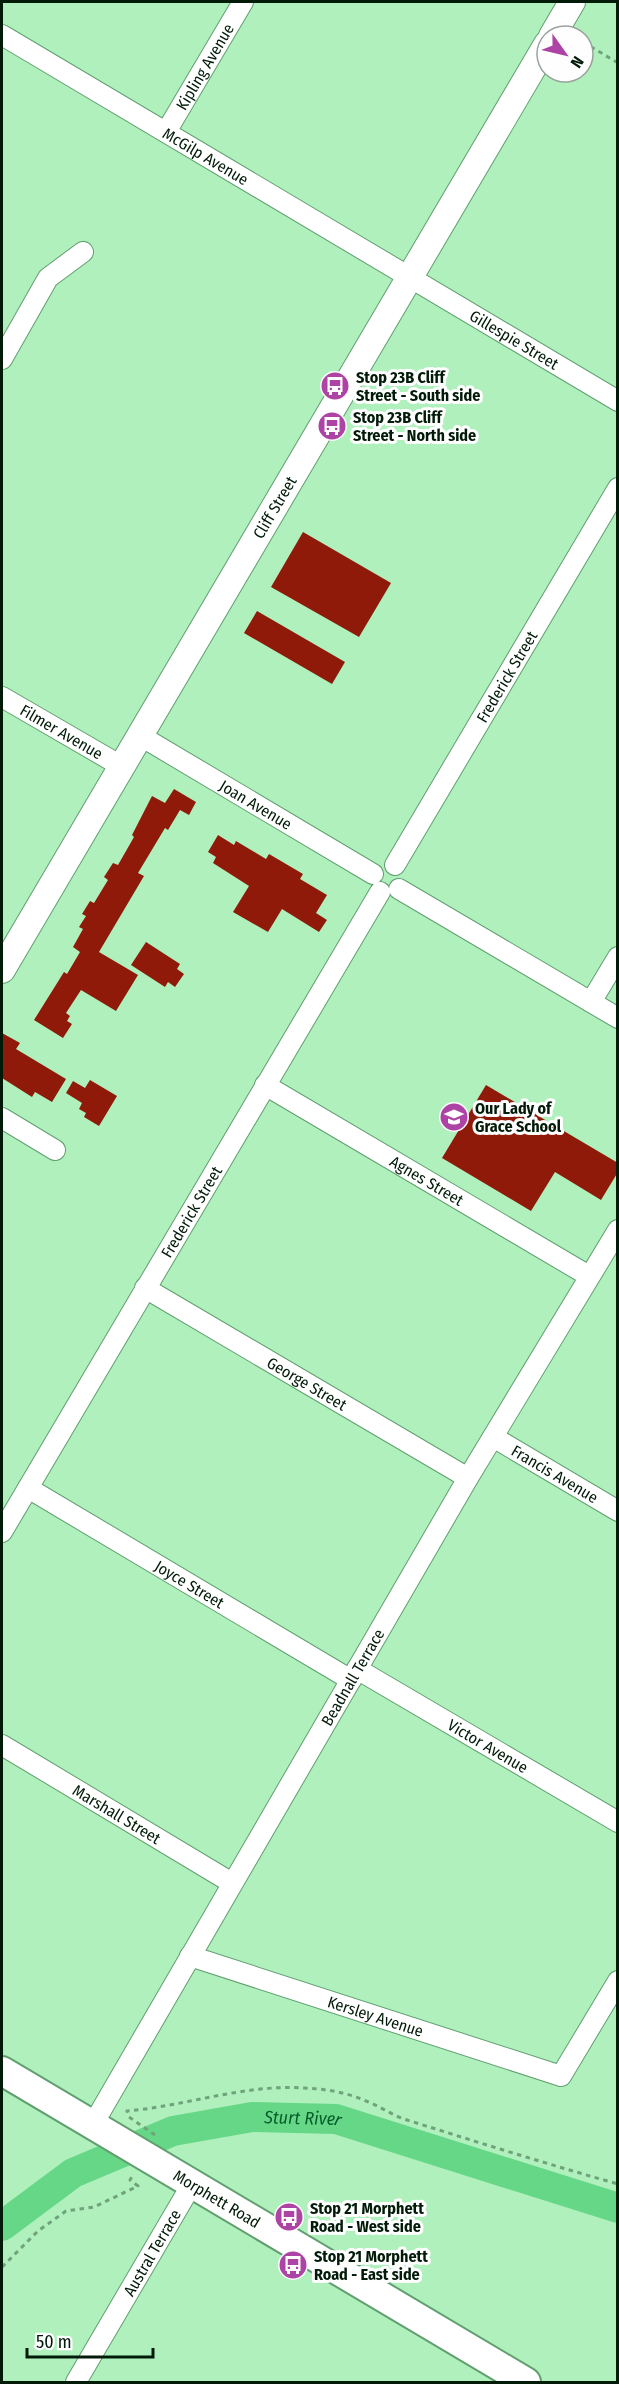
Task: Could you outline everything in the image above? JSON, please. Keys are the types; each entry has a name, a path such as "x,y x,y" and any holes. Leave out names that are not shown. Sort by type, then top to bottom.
{"main road":[{"name":"Morphett Road","path":"2,2071 526,2382"}],"street":[{"name":"Kipling Avenue","path":"166,132 243,2"},
{"path":"559,24 572,2"},
{"name":"McGilp Avenue","path":"2,35 410,276"},
{"name":"Cliff Street","path":"2,970 535,64"},
{"path":"2,359 48,278 83,252"},
{"name":"Gillespie Street","path":"410,276 618,401"},
{"name":"Frederick Street","path":"395,865 618,489"},
{"name":"Filmer Avenue","path":"2,697 121,766"},
{"name":"Joan Avenue","path":"139,735 373,873"},
{"path":"389,891 402,884 402,873 390,863 380,865 373,873 373,884 618,1018"},
{"name":"Frederick Street","path":"2,1532 265,1085 389,891"},
{"path":"591,1002 618,957"},
{"name":"Agnes Street","path":"265,1085 589,1276"},
{"path":"2,1118 55,1150"},
{"name":"Beadnall Terrace","path":"100,2130 190,1956 232,1883 468,1479 618,1230"},
{"name":"George Street","path":"145,1288 468,1479"},
{"name":"Francis Avenue","path":"493,1437 618,1510"},
{"name":"Joyce Street","path":"28,1488 354,1675"},
{"name":"Victor Avenue","path":"354,1675 618,1822"},
{"name":"Marshall Street","path":"2,1745 232,1883"},
{"name":"Kersley Avenue","path":"190,1956 561,2076 618,1981"},
{"name":"Austral Terrace","path":"76,2382 192,2184"}],"path":[{"path":"595,49 618,63"},
{"path":"154,2136 155,2134 129,2117 127,2111 146,2110 164,2104 256,2090 302,2088 340,2091 404,2119 618,2184"},
{"path":"2,2267 38,2231 66,2211 94,2207 138,2186 130,2180"}],"building":[{"path":"303,532 391,583 359,637 271,587"},
{"path":"257,611 345,662 332,684 244,633"},
{"path":"174,789 196,802 189,815 180,810 168,830 165,828 138,873 144,876 99,952 138,975 116,1011 81,990 66,1013 70,1016 67,1021 72,1024 63,1038 34,1020 64,972 67,974 80,952 73,947 83,929 79,927 86,916 82,914 90,901 94,903 108,880 104,877 113,863 118,865 134,837 132,835 152,796 165,803"},
{"path":"218,835 234,845 236,841 266,859 269,854 303,874 300,879 327,895 316,913 327,920 319,932 282,909 268,932 233,912 249,886 213,863 216,857 208,852"},
{"path":"146,942 180,964 177,969 184,974 175,987 168,982 165,987 131,965"},
{"path":"2,1033 20,1043 16,1049 66,1079 52,1102 35,1092 32,1097 2,1078"},
{"path":"90,1080 117,1096 99,1126 84,1117 86,1113 79,1109 82,1103 66,1093 73,1081 85,1088"},
{"path":"486,1085 618,1163 618,1172 601,1200 555,1172 531,1211 442,1158"}],"waterway":[{"name":"Sturt River","path":"2,2226 73,2173 173,2131 252,2117 336,2119 618,2208"}],"place":[{"name":"Stop 23B Cliff Street - South side","path":"335,386"},
{"name":"Stop 23B Cliff Street - North side","path":"332,426"},
{"name":"Our Lady of Grace School","path":"454,1117"},
{"name":"Stop 21 Morphett Road - West side","path":"289,2217"},
{"name":"Stop 21 Morphett Road - East side","path":"293,2265"}]}
